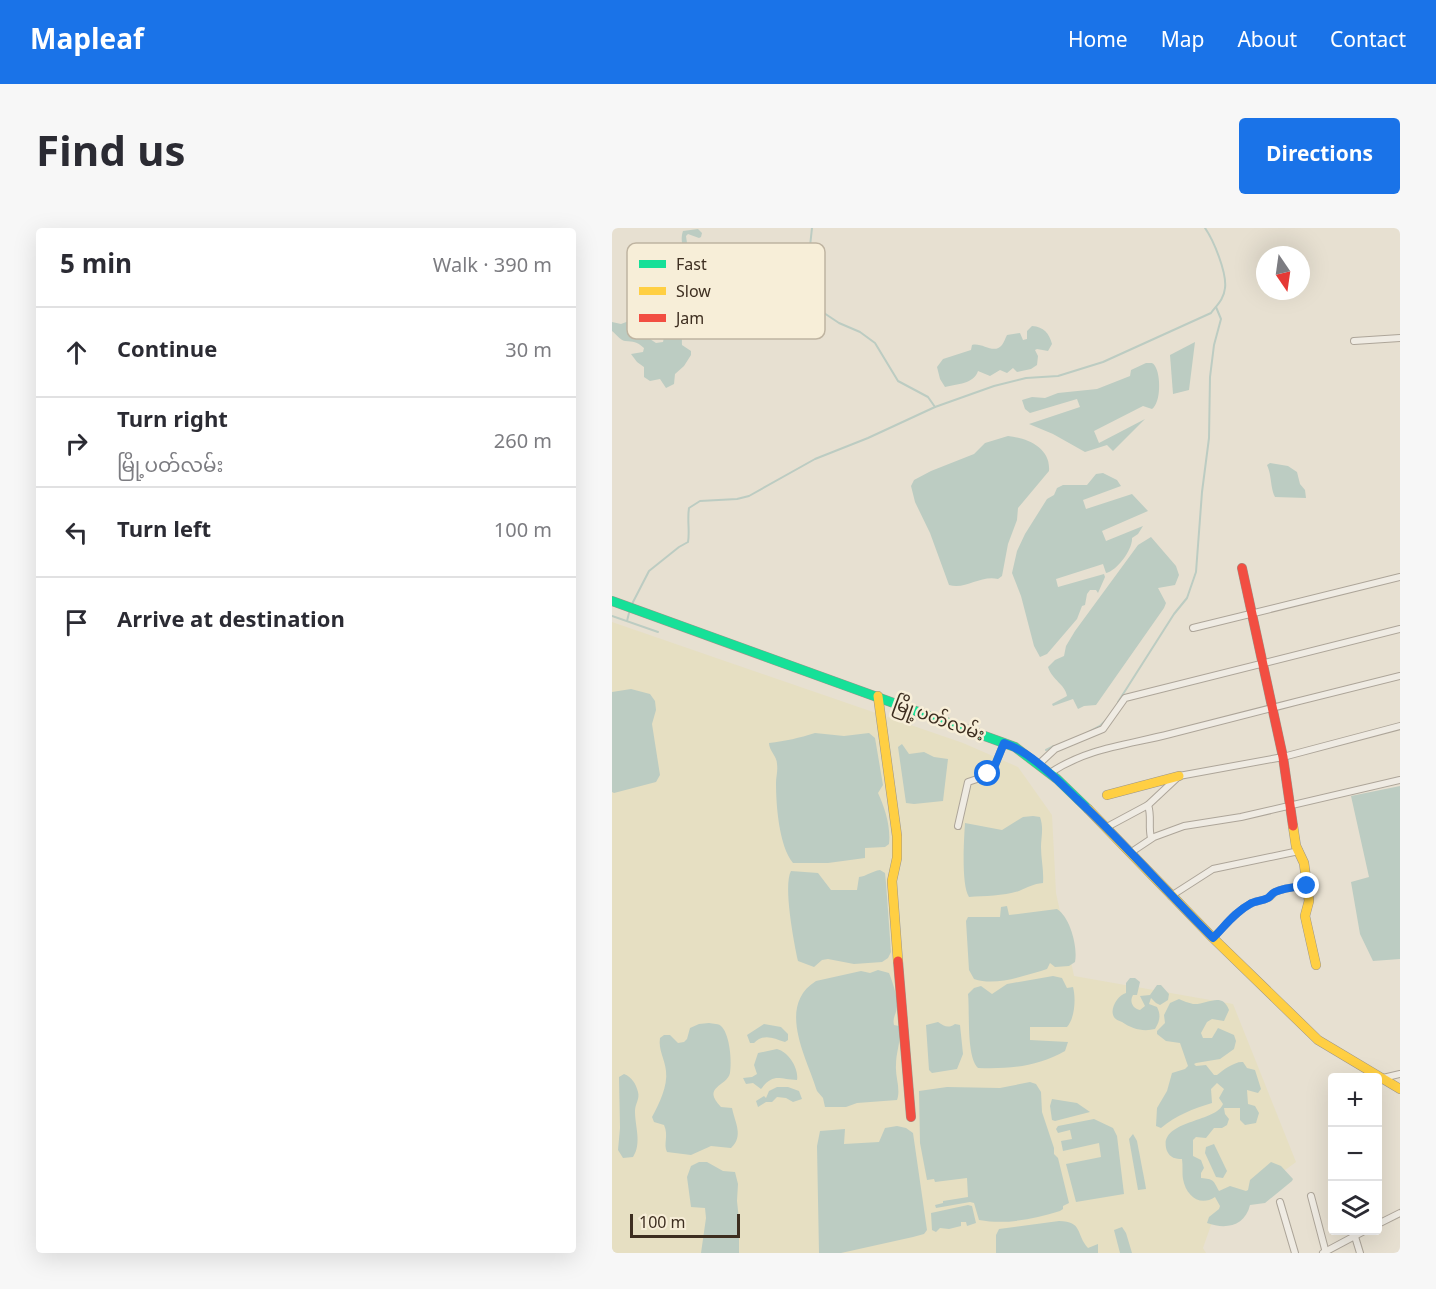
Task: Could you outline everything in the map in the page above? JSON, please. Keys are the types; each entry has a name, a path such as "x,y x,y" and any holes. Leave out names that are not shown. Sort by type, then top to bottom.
{"main road":[{"path":"1242,568 1283,757 1296,846 1304,863 1310,901 1305,916 1316,965"},
{"name":"မြို့ပတ်လမ်း","path":"612,601 1015,747 1050,773 1107,827 1171,896 1285,1010 1318,1040 1374,1073"},
{"path":"878,696 893,805 897,856 892,870 892,882 911,1118"},
{"path":"1107,795 1179,776"},
{"name":"မြို့ပတ်လမ်း","path":"1382,1078 1400,1089"}],"street":[{"path":"1353,341 1400,338"},
{"path":"1193,628 1400,577"},
{"path":"1039,764 1055,749 1103,729 1125,698 1261,662 1400,629"},
{"path":"1050,773 1088,752 1400,676"},
{"path":"1107,827 1148,806 1179,776 1283,757 1400,726"},
{"path":"958,826 968,782 983,777 993,770 1004,743"},
{"path":"1130,853 1151,838 1184,826 1241,817 1400,780"},
{"path":"1148,806 1151,814 1148,825 1151,838"},
{"path":"1171,896 1213,869 1299,851"},
{"path":"1213,938 1224,925 1236,917 1237,913 1252,903 1292,887 1307,886"},
{"path":"1382,1078 1400,1074"},
{"path":"1311,1196 1325,1252 1351,1235"},
{"path":"1280,1202 1295,1253"},
{"path":"1382,1222 1400,1213"},
{"path":"1355,1235 1360,1253"}],"shaded area":[{"path":"698,229 702,233 699,238 688,234 687,243 682,243 683,231"},
{"path":"612,322 621,324 627,322 627,339 650,339 656,343 663,342 664,339 682,339 682,345 691,351 691,355 675,374 674,384 666,388 660,379 650,381 644,377 644,367 631,354 643,352 644,348 637,343 625,341 612,331"},
{"path":"1032,326 1045,331 1052,344 1048,351 1035,350 1038,356 1037,365 1017,372 1013,368 1007,373 1000,370 990,376 978,371 969,381 945,387 937,367 943,359 971,350 972,345 999,348 1007,335 1020,333 1023,340 1027,339 1027,331"},
{"path":"1195,342 1189,390 1173,394 1170,355"},
{"path":"1146,363 1152,363 1157,370 1159,389 1155,406 1152,409 1143,406 1094,431 1099,443 1145,419 1113,451 1107,445 1085,452 1029,424 1080,407 1077,399 1030,413 1025,409 1022,400 1097,389 1130,376 1131,370"},
{"path":"1008,436 1023,439 1042,450 1049,463 1049,471 1018,508 1002,576 998,579 985,579 961,586 949,585 930,533 915,502 911,486 914,480 931,471 974,454 985,443"},
{"path":"1270,463 1288,466 1297,472 1306,498 1275,497 1267,465"},
{"path":"1103,473 1117,480 1121,486 1083,500 1086,509 1132,494 1148,511 1102,531 1106,541 1143,526 1132,538 1124,559 1115,568 1106,573 1103,564 1056,579 1058,587 1104,574 1105,577 1098,593 1096,590 1090,590 1087,594 1085,605 1082,606 1077,619 1047,654 1040,657 1034,646 1021,596 1012,573 1017,551 1047,499 1054,495 1057,488 1063,485 1087,485 1096,474"},
{"path":"1151,537 1176,566 1179,575 1175,585 1158,588 1166,603 1164,608 1096,705 1078,709 1073,699 1053,706 1052,704 1067,696 1064,688 1048,667 1055,660 1064,656 1066,646 1075,631 1138,545"},
{"path":"612,622 963,743 1018,767 1052,815 1056,893 1074,976 1233,1004 1296,1162 1211,1225 1203,1248 1206,1253 612,1253"},
{"path":"631,689 650,694 655,701 656,710 652,724 660,775 656,782 614,793 612,792 612,692"},
{"path":"815,733 844,736 869,733 875,738 883,785 878,793 887,818 889,844 885,847 865,848 865,858 828,863 793,863 784,846 776,792 777,761 769,743"},
{"path":"902,744 909,754 924,752 934,757 948,759 943,801 906,803 898,747"},
{"path":"1400,786 1400,959 1373,961 1360,934 1351,882 1369,877 1351,796"},
{"path":"1023,817 1040,817 1042,825 1043,883 1007,894 969,897 964,872 965,823 1002,830"},
{"path":"880,870 885,873 886,883 891,952 888,958 882,962 854,964 828,959 822,960 814,967 798,961 789,901 788,888 791,871 818,873 831,890 857,890 859,877"},
{"path":"1007,906 1009,915 1057,909 1062,913 1072,933 1075,962 1069,966 1055,967 1050,963 1047,969 1007,980 990,982 974,979 969,970 966,921 968,917 1000,917 1001,907"},
{"path":"878,970 889,973 896,998 897,1009 894,1025 899,1026 900,1036 896,1065 897,1100 857,1103 846,1107 825,1107 823,1098 817,1091 798,1033 796,1018 798,1004 804,992 816,981 861,971 870,973"},
{"path":"1053,976 1062,978 1067,988 1073,987 1075,1002 1072,1018 1067,1027 1030,1027 1030,1040 1068,1042 1065,1051 1044,1061 1023,1066 978,1068 974,1062 970,1044 968,994 974,988 981,986 992,994 1007,984"},
{"path":"1130,978 1135,978 1140,982 1137,995 1133,995 1131,1000 1135,1008 1140,1010 1145,1006 1140,996 1150,995 1157,985 1161,985 1169,994 1168,1000 1160,1005 1151,998 1149,1004 1157,1007 1159,1015 1155,1029 1134,1028 1114,1017 1113,1006 1120,996 1126,993 1126,983"},
{"path":"1179,999 1193,1004 1218,1000 1226,1004 1229,1010 1224,1021 1212,1019 1207,1022 1201,1033 1203,1038 1212,1038 1218,1028 1234,1035 1236,1041 1234,1049 1220,1059 1194,1064 1196,1066 1206,1065 1214,1075 1217,1075 1233,1064 1243,1062 1247,1068 1255,1070 1261,1089 1258,1093 1247,1090 1248,1104 1255,1106 1259,1113 1256,1123 1245,1125 1240,1120 1240,1108 1224,1108 1229,1119 1227,1125 1214,1128 1206,1138 1196,1137 1193,1140 1193,1156 1201,1160 1204,1168 1201,1178 1213,1181 1219,1191 1230,1186 1246,1191 1250,1180 1271,1162 1281,1166 1293,1179 1265,1203 1250,1205 1244,1218 1228,1226 1207,1223 1209,1217 1220,1206 1215,1197 1204,1201 1190,1195 1183,1179 1182,1159 1170,1155 1166,1141 1170,1133 1178,1128 1218,1110 1223,1104 1219,1098 1224,1089 1217,1083 1211,1089 1212,1103 1185,1113 1161,1128 1156,1126 1157,1108 1167,1091 1172,1073 1188,1066 1180,1043 1166,1041 1157,1034 1165,1023 1164,1015 1170,1003"},
{"path":"938,1022 946,1026 960,1025 963,1054 957,1069 932,1073 929,1070 926,1025"},
{"path":"709,1023 721,1026 729,1043 730,1073 728,1078 714,1091 714,1095 721,1107 732,1108 738,1129 737,1139 731,1148 711,1146 691,1155 667,1152 664,1125 654,1122 652,1117 666,1083 660,1038 670,1035 678,1043 684,1042 690,1028"},
{"path":"764,1024 781,1027 788,1034 788,1040 785,1042 765,1037 750,1043 747,1035"},
{"path":"777,1049 792,1062 797,1080 778,1078 770,1080 761,1089 753,1083 746,1084 743,1078 757,1074 754,1065 758,1053"},
{"path":"624,1074 636,1086 638,1099 635,1111 636,1152 633,1157 623,1158 618,1150 619,1077"},
{"path":"1030,1082 1036,1084 1041,1092 1042,1112 1054,1154 1058,1158 1069,1203 1060,1211 1030,1219 1010,1221 979,1220 974,1203 970,1202 936,1208 935,1205 943,1201 968,1197 967,1178 935,1182 934,1179 927,1180 920,1143 919,1091 947,1087 1000,1088"},
{"path":"777,1087 788,1087 799,1091 802,1099 793,1102 777,1097 772,1102 766,1102 758,1107 756,1101 764,1096 766,1098 769,1091"},
{"path":"1052,1099 1077,1103 1090,1112 1052,1120 1050,1106"},
{"path":"1094,1119 1113,1128 1117,1136 1124,1194 1076,1202 1066,1164 1101,1157 1099,1143 1063,1151 1061,1141 1072,1139 1070,1130 1058,1133 1056,1129 1058,1126"},
{"path":"897,1126 913,1133 927,1230 924,1234 913,1237 841,1253 819,1253 817,1146 820,1131 845,1129 844,1144 879,1142 885,1128"},
{"path":"1133,1134 1137,1141 1146,1189 1138,1190 1129,1139"},
{"path":"1214,1144 1227,1171 1223,1178 1216,1177 1205,1153 1206,1147"},
{"path":"699,1162 707,1162 723,1171 735,1172 738,1184 739,1253 701,1253 706,1218 705,1208 691,1207 687,1177 691,1166"},
{"path":"972,1206 976,1223 967,1226 966,1222 961,1222 961,1226 949,1229 940,1228 936,1232 932,1230 931,1213"},
{"path":"1059,1221 1076,1226 1088,1248 1098,1244 1098,1253 996,1253 996,1235 999,1229"},
{"path":"1122,1227 1132,1253 1120,1253 1114,1230"}],"waterway":[{"path":"810,243 812,228"},
{"path":"632,604 649,571 688,542 689,508 700,501 749,496 815,459 868,438 935,407 994,386 1026,378 1058,376 1103,362 1211,313 1220,302 1225,282 1219,257 1205,228"},
{"path":"1118,702 1174,614 1187,598 1196,572 1209,438 1210,377 1214,345 1221,319 1216,307"},
{"path":"825,314 860,332 875,343 898,381 928,397 935,407"},
{"path":"627,621 630,609"},
{"path":"612,616 658,632"},
{"path":"1087,733 1107,719"},
{"path":"1046,750 1054,746"}],"traffic: fast":[{"path":"612,601 1015,747 1057,779 1088,809"}],"traffic: slow":[{"path":"878,696 897,836 897,858 892,881 898,961"},
{"path":"1107,795 1179,776"},
{"path":"1088,809 1213,938 1318,1040 1400,1089"},
{"path":"1293,826 1296,846 1304,863 1309,901 1305,916 1316,965"}],"traffic: jam":[{"path":"1242,568 1283,757 1293,826"},
{"path":"898,961 911,1117"}],"route":[{"path":"988,774 993,770 1004,743 1015,747 1036,762 1112,832 1213,938 1224,925 1236,917 1237,913 1252,903 1292,887 1307,886"}]}
